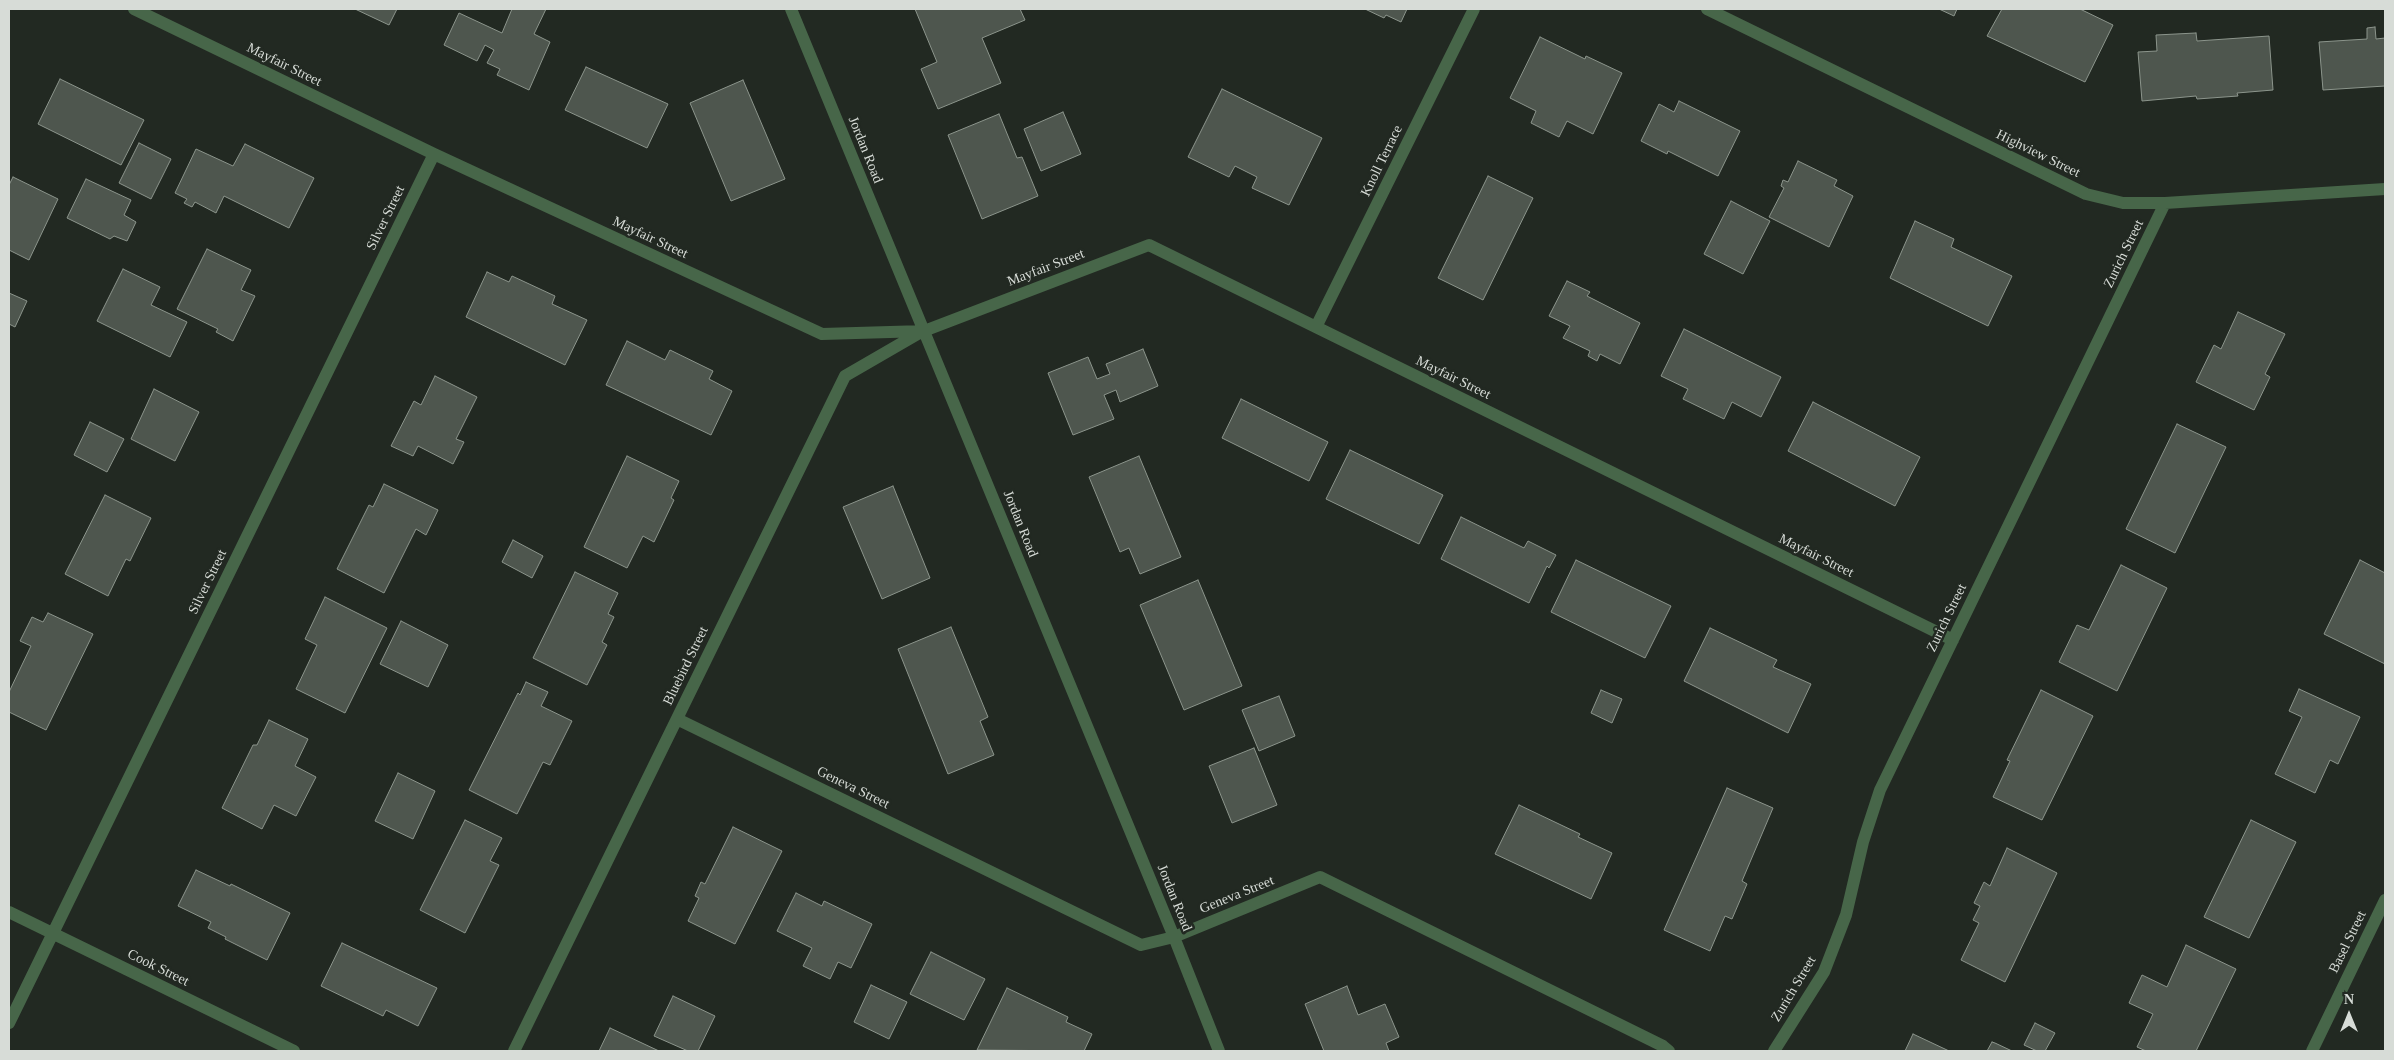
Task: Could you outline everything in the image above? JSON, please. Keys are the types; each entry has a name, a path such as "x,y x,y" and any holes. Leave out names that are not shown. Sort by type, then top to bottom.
{"street":[{"name":"Mayfair Street","path":"134,9 434,154 822,334 924,331 1149,245 1953,640"},
{"name":"Jordan Road","path":"791,9 1174,937 1219,1051"},
{"name":"Knoll Terrace","path":"1316,328 1474,9"},
{"name":"Highview Street","path":"1708,9 2086,194 2123,204 2165,204 2385,189"},
{"name":"Silver Street","path":"9,1023 434,154"},
{"name":"Zurich Street","path":"1774,1051 1824,972 1846,915 1863,842 1880,790 2165,204"},
{"name":"Bluebird Street","path":"514,1051 845,376 924,331"},
{"name":"Geneva Street","path":"677,719 1140,945 1174,937 1320,877 1663,1046 1669,1051"},
{"name":"Basel Street","path":"2312,1051 2385,900"},
{"name":"Cook Street","path":"9,912 294,1051"}],"building":[{"path":"355,9 397,9 389,25"},
{"path":"512,9 546,9 534,34 550,42 529,90 497,75 500,69 487,63 494,50 485,45 477,61 444,45 459,13 502,33"},
{"path":"915,9 1020,9 1025,20 982,38 1001,83 938,109 921,69 937,62"},
{"path":"1365,9 1407,9 1401,22 1386,15 1384,18"},
{"path":"1939,9 1957,9 1954,16"},
{"path":"2002,9 2080,9 2113,25 2085,82 1987,36"},
{"path":"2375,27 2376,39 2385,38 2385,86 2323,90 2319,42 2367,39 2367,28"},
{"path":"2196,33 2197,41 2269,36 2273,90 2237,93 2238,96 2197,99 2196,96 2142,101 2138,52 2157,51 2156,35"},
{"path":"1540,37 1585,59 1586,56 1622,73 1593,134 1567,121 1559,137 1531,123 1536,111 1510,98"},
{"path":"586,67 668,104 647,148 565,110"},
{"path":"60,79 144,120 121,165 38,124"},
{"path":"743,80 785,179 731,201 690,103"},
{"path":"1222,89 1322,138 1289,205 1252,188 1257,177 1235,166 1229,177 1188,157"},
{"path":"1679,101 1740,131 1718,176 1668,151 1667,154 1641,141 1659,104 1674,112"},
{"path":"1063,112 1081,154 1041,171 1024,129"},
{"path":"999,114 1017,158 1022,157 1038,196 982,219 948,135"},
{"path":"139,143 171,159 151,199 119,183"},
{"path":"245,144 314,178 289,228 224,196 216,213 195,202 192,207 184,203 187,199 175,193 196,149 233,166"},
{"path":"1798,161 1837,180 1834,186 1853,196 1829,247 1769,217 1784,188 1781,186 1783,180 1788,182"},
{"path":"1488,176 1533,198 1483,300 1438,278"},
{"path":"13,177 58,199 29,260 9,250 9,185"},
{"path":"86,179 131,200 124,215 136,222 127,241 114,236 110,239 67,218"},
{"path":"1731,201 1770,221 1743,274 1704,254"},
{"path":"1915,221 1954,239 1951,247 2012,276 1988,326 1890,278"},
{"path":"207,249 251,270 241,290 255,296 233,341 216,332 218,329 177,309"},
{"path":"123,269 160,287 151,305 187,322 170,357 97,321"},
{"path":"487,272 509,282 512,276 555,296 552,304 587,320 565,365 466,317"},
{"path":"1567,281 1590,292 1587,296 1640,323 1620,364 1600,354 1597,361 1588,356 1590,351 1563,338 1570,326 1549,316"},
{"path":"9,293 27,301 15,327 9,324"},
{"path":"2238,312 2285,334 2265,374 2270,377 2254,410 2196,382 2214,345 2221,349"},
{"path":"1684,329 1781,377 1761,417 1732,402 1724,419 1683,399 1688,389 1661,376"},
{"path":"627,341 665,360 670,350 713,371 709,379 732,391 711,435 606,385"},
{"path":"1143,349 1158,386 1120,402 1116,390 1104,395 1114,419 1073,435 1048,373 1088,357 1097,379 1110,374 1106,364"},
{"path":"435,376 477,397 456,439 464,442 453,464 418,446 413,456 391,446 414,401 421,405"},
{"path":"154,389 199,412 175,461 131,439"},
{"path":"1241,399 1328,442 1309,481 1222,438"},
{"path":"1813,402 1920,457 1895,506 1788,451"},
{"path":"90,422 124,439 107,472 74,455"},
{"path":"2177,424 2226,447 2175,553 2126,529"},
{"path":"1350,450 1443,495 1419,544 1326,499"},
{"path":"627,456 679,481 671,498 674,500 654,542 643,536 627,568 584,547"},
{"path":"1139,456 1181,557 1140,574 1129,548 1120,552 1089,477"},
{"path":"384,484 438,510 426,535 416,529 384,593 337,569 369,505 373,507"},
{"path":"893,486 930,578 882,599 843,507"},
{"path":"105,495 151,518 130,561 126,559 108,596 65,574"},
{"path":"1461,517 1524,548 1528,541 1556,555 1549,568 1547,566 1529,603 1441,559"},
{"path":"513,540 543,556 532,578 502,562"},
{"path":"1576,560 1671,606 1645,658 1551,612"},
{"path":"2360,560 2385,573 2385,664 2324,634"},
{"path":"2121,565 2167,588 2117,691 2059,662 2077,625 2089,630"},
{"path":"575,572 618,593 608,614 614,617 602,642 607,645 587,685 533,658"},
{"path":"1198,580 1242,686 1184,710 1140,605"},
{"path":"325,597 387,628 345,713 296,689 317,645 305,639"},
{"path":"48,613 93,634 46,730 9,712 9,692 31,646 20,641 32,617 43,622"},
{"path":"401,621 448,645 428,687 380,664"},
{"path":"951,627 988,717 980,721 994,755 948,774 898,649"},
{"path":"1710,628 1777,660 1773,667 1811,684 1788,733 1684,681"},
{"path":"526,682 548,692 541,706 572,721 550,765 543,762 517,814 469,790 518,693 520,695"},
{"path":"2299,689 2360,717 2338,764 2330,760 2315,793 2275,774 2302,717 2289,711"},
{"path":"1601,690 1622,699 1612,723 1591,713"},
{"path":"2041,690 2093,716 2042,820 1993,797 2010,761 2007,760"},
{"path":"1279,696 1295,736 1259,751 1242,710"},
{"path":"269,720 308,739 295,766 316,777 296,816 274,805 262,829 222,808 253,745 257,745"},
{"path":"1254,748 1277,805 1232,823 1209,766"},
{"path":"398,773 435,791 413,839 375,821"},
{"path":"1727,788 1773,808 1742,881 1747,884 1732,919 1725,916 1710,951 1664,930"},
{"path":"1519,805 1580,834 1578,837 1612,853 1591,899 1495,854"},
{"path":"465,820 502,838 490,861 499,865 465,933 420,910"},
{"path":"2251,820 2296,842 2249,938 2204,917"},
{"path":"733,827 782,851 735,944 688,921 699,898 695,896 701,882 705,884"},
{"path":"2007,848 2057,873 2005,982 1961,960 1979,923 1973,920 1980,906 1974,903 1984,882 1990,886"},
{"path":"196,870 230,886 231,884 290,913 267,960 225,939 226,937 208,928 211,922 178,906"},
{"path":"796,893 822,906 824,901 872,924 851,968 838,962 830,979 803,966 812,948 777,931"},
{"path":"342,943 437,988 418,1026 386,1010 383,1016 321,986"},
{"path":"2186,945 2236,969 2196,1051 2146,1051 2137,1047 2153,1014 2129,1003 2142,975 2167,987"},
{"path":"931,952 985,979 964,1020 910,994"},
{"path":"871,985 907,1002 889,1039 854,1022"},
{"path":"1347,986 1358,1015 1385,1004 1399,1037 1386,1043 1389,1051 1324,1051 1305,1004"},
{"path":"1007,988 1068,1017 1066,1022 1092,1034 1084,1051 977,1050"},
{"path":"673,996 715,1016 698,1051 688,1051 654,1036"},
{"path":"2035,1023 2055,1033 2045,1051 2037,1051 2024,1045"},
{"path":"610,1028 659,1051 599,1051"},
{"path":"1913,1034 1947,1050 1949,1051 1905,1051"},
{"path":"1992,1042 1995,1043 2012,1051 1987,1051"}]}
